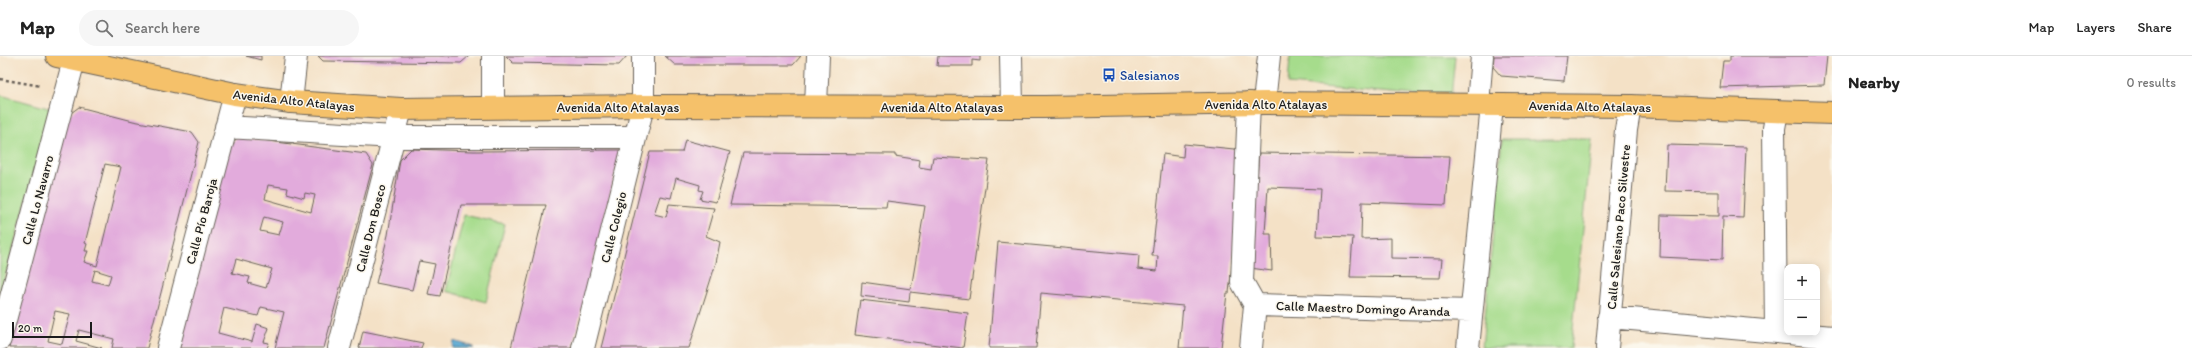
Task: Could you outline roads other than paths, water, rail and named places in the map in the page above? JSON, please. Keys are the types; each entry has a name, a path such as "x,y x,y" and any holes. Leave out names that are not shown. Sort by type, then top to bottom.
{"main road":[{"name":"Avenida Alto Atalayas","path":"65,58 235,94 291,102 401,109 643,106 1012,107 1257,103 1630,106 1832,113"}],"street":[{"path":"291,102 296,56"},
{"path":"493,56 493,108"},
{"name":"Calle Colegio","path":"583,348 643,106 643,56"},
{"path":"816,106 818,56"},
{"path":"1011,56 1012,107"},
{"path":"1251,348 1255,305 1242,282 1257,103 1269,56"},
{"path":"1468,348 1485,105 1482,56"},
{"name":"Calle Lo Navarro","path":"0,339 66,91 65,58"},
{"name":"Calle Pío Baroja","path":"168,348 235,94"},
{"name":"Calle Salesiano Paco Silvestre","path":"1607,348 1626,130 1630,106"},
{"name":"Calle Don Bosco","path":"339,348 401,109"},
{"path":"1610,317 1784,333 1774,128 1777,112"},
{"path":"226,128 394,137 635,138"},
{"name":"Calle Maestro Domingo Aranda","path":"1255,305 1471,311"},
{"path":"1820,336 1832,337"}],"water":[{"path":"454,341 474,347 474,348 453,348"}],"place":[{"name":"Salesianos","path":"1109,75"}]}
